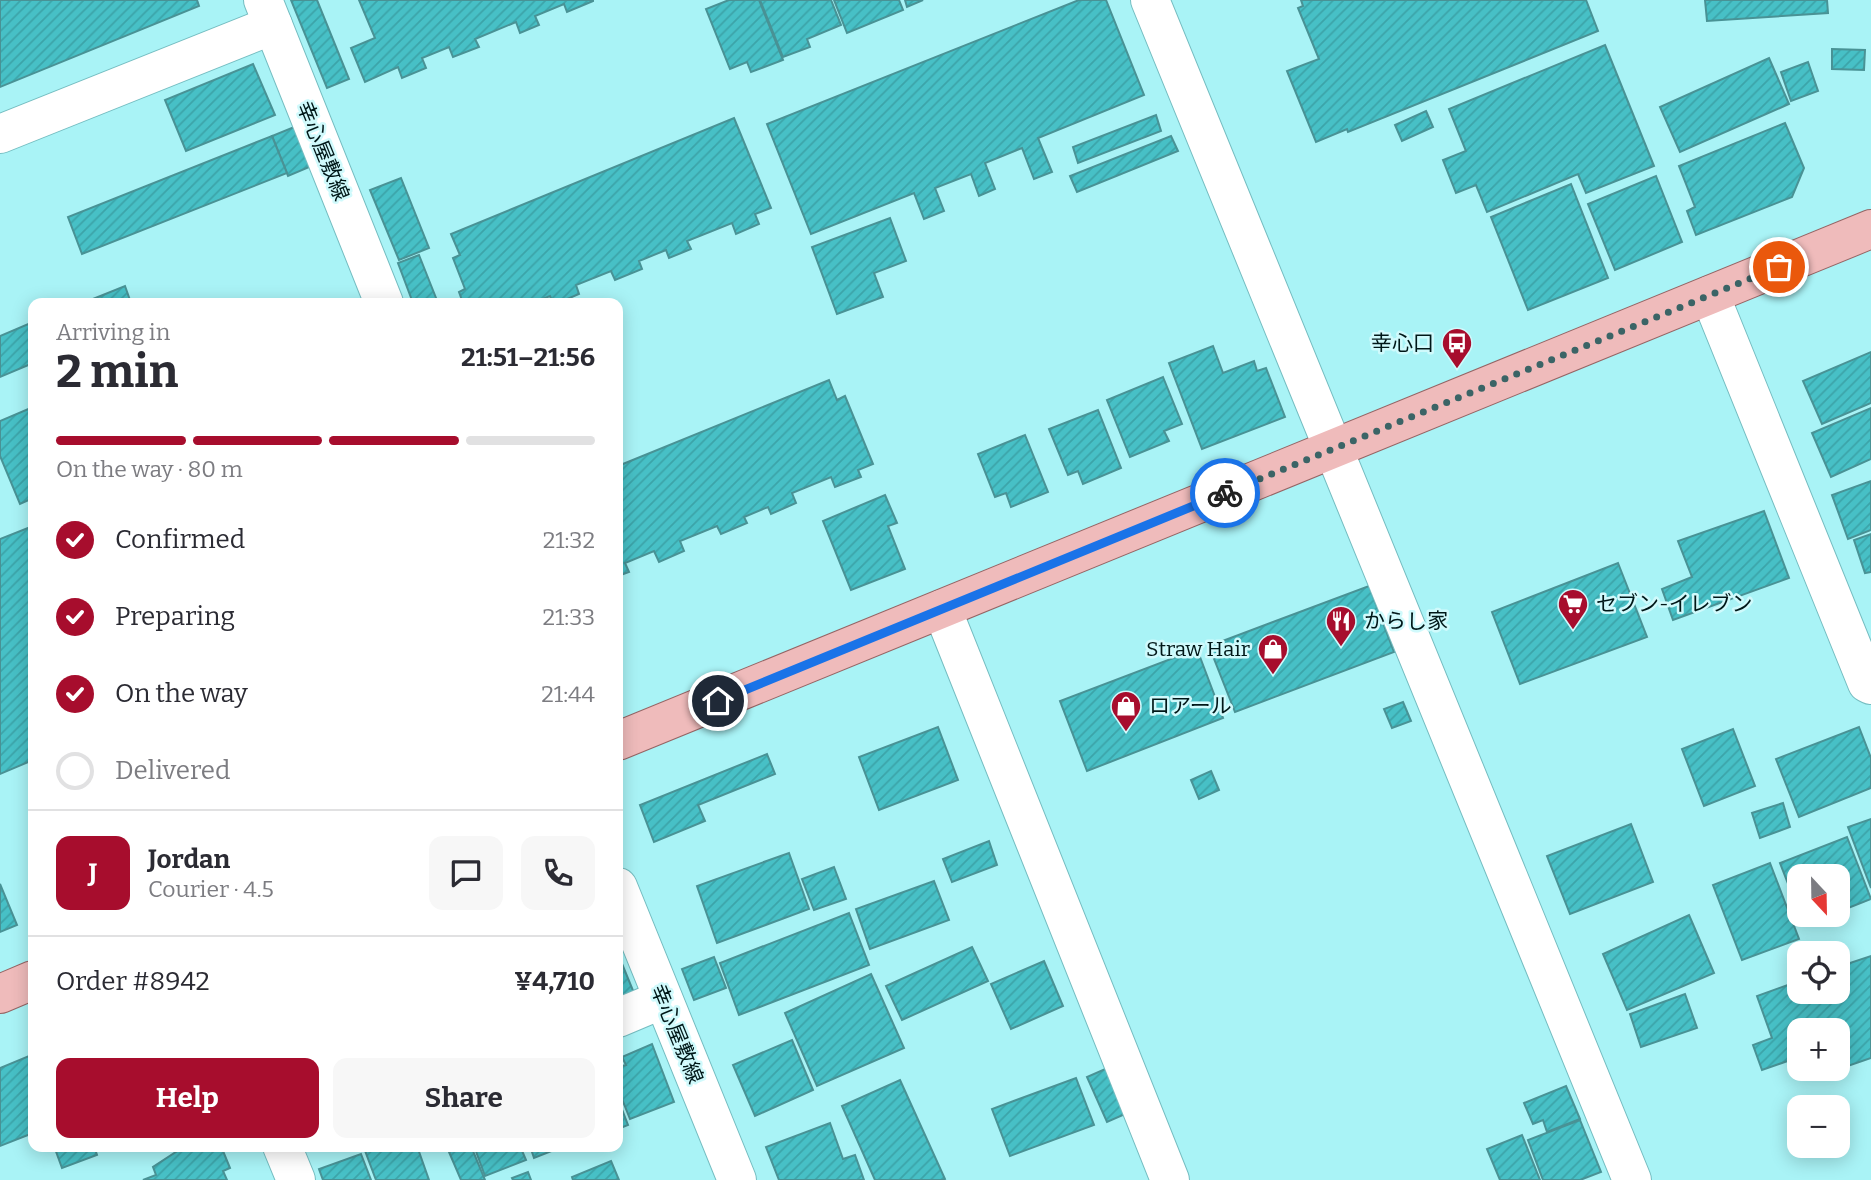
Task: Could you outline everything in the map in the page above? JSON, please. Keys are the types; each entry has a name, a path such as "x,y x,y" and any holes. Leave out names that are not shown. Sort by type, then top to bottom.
{"main road":[{"path":"623,739 1871,229"},
{"path":"0,994 28,982"}],"street":[{"path":"1150,0 1632,1180"},
{"path":"0,134 268,12"},
{"name":"幸心屋敷線","path":"268,12 382,298"},
{"path":"1710,295 1867,683 1871,685"},
{"path":"942,609 1170,1180"},
{"name":"幸心屋敷線","path":"623,899 737,1180"},
{"path":"623,1016 663,999"}],"building":[{"path":"0,0 197,0 199,6 0,87"},
{"path":"291,0 317,0 349,79 327,88"},
{"path":"359,0 593,1 567,12 564,4 535,16 539,25 520,33 516,22 475,39 479,47 453,57 449,47 422,58 426,68 402,78 398,67 365,82 351,48 375,38"},
{"path":"729,0 759,0 783,60 751,72 747,62 730,69 706,9"},
{"path":"760,0 831,0 841,25 807,39 810,47 783,57"},
{"path":"834,0 899,0 903,10 847,33"},
{"path":"905,0 923,0 907,7"},
{"path":"1079,0 1106,0 1144,95 1038,138 1052,172 1034,179 1022,148 985,163 995,189 979,196 971,174 935,188 944,211 924,219 914,193 811,234 767,124"},
{"path":"1301,0 1586,0 1598,31 1348,132 1347,129 1316,142 1287,71 1319,59 1298,8 1303,6"},
{"path":"1705,0 1827,0 1828,13 1707,21"},
{"path":"1605,45 1654,166 1586,193 1578,174 1487,212 1476,185 1456,193 1443,160 1466,151 1449,109"},
{"path":"1832,49 1865,50 1864,70 1832,69"},
{"path":"1769,58 1789,104 1680,152 1660,107"},
{"path":"1808,62 1818,91 1791,101 1781,72"},
{"path":"253,64 275,115 186,151 165,100"},
{"path":"1426,111 1433,127 1402,141 1395,125"},
{"path":"1156,115 1161,131 1078,163 1073,147"},
{"path":"734,118 771,208 755,214 759,224 736,234 732,223 687,241 691,249 669,258 666,250 639,261 642,269 615,280 611,271 576,285 579,294 570,298 461,298 459,292 465,289 453,258 460,255 451,234"},
{"path":"1785,123 1804,168 1792,197 1696,235 1687,211 1695,207 1679,166"},
{"path":"299,125 314,165 288,176 272,136"},
{"path":"272,136 287,173 82,254 68,217"},
{"path":"1171,136 1178,151 1077,192 1070,176"},
{"path":"1656,176 1682,242 1615,270 1588,204"},
{"path":"401,178 429,248 399,260 370,190"},
{"path":"1571,184 1608,278 1528,310 1491,217"},
{"path":"890,218 906,261 874,273 883,297 837,314 812,247"},
{"path":"419,255 436,298 411,298 398,263"},
{"path":"125,286 129,298 95,298"},
{"path":"28,324 28,365 0,377 0,336"},
{"path":"1213,346 1223,373 1254,361 1257,371 1266,368 1285,417 1202,449 1169,363"},
{"path":"1871,352 1871,403 1822,424 1803,381"},
{"path":"1163,377 1182,424 1164,431 1169,441 1130,457 1107,400"},
{"path":"829,380 837,400 845,396 873,464 858,470 861,477 835,487 831,477 792,493 796,503 771,514 768,507 744,517 747,523 721,534 717,526 680,541 684,551 659,562 654,551 625,563 629,572 623,574 623,464"},
{"path":"1871,408 1871,459 1831,477 1812,433"},
{"path":"28,409 28,500 20,504 0,456 0,421"},
{"path":"1098,410 1121,468 1083,484 1078,471 1068,475 1049,429"},
{"path":"1025,435 1048,492 1011,507 1006,493 995,497 978,454"},
{"path":"1871,481 1871,530 1848,539 1832,495"},
{"path":"885,495 897,523 888,526 905,569 851,590 823,521"},
{"path":"1764,511 1789,578 1673,620 1662,589 1692,577 1678,541"},
{"path":"28,528 28,762 0,774 0,539"},
{"path":"1871,534 1871,572 1865,573 1854,540"},
{"path":"1618,563 1647,637 1520,684 1492,612"},
{"path":"1369,586 1394,652 1235,712 1209,646"},
{"path":"1197,649 1223,718 1087,771 1060,701"},
{"path":"1403,702 1411,721 1392,728 1384,709"},
{"path":"938,727 958,780 879,810 859,757"},
{"path":"1859,727 1871,758 1871,788 1799,817 1776,759"},
{"path":"1733,729 1755,786 1704,806 1682,749"},
{"path":"767,754 775,774 698,805 705,821 654,842 640,805"},
{"path":"1211,771 1219,790 1199,799 1191,780"},
{"path":"1783,803 1790,827 1760,838 1752,813"},
{"path":"1871,819 1871,888 1848,827"},
{"path":"1631,824 1653,882 1570,914 1547,856"},
{"path":"1847,837 1871,899 1850,907 1850,864 1787,864 1787,881 1780,863"},
{"path":"989,841 997,865 952,882 943,859"},
{"path":"789,853 809,909 717,943 697,886"},
{"path":"1770,863 1787,908 1787,928 1795,928 1799,939 1787,941 1787,943 1742,960 1713,885"},
{"path":"834,867 846,899 814,910 802,879"},
{"path":"934,881 949,920 870,949 856,909"},
{"path":"0,884 17,925 0,932"},
{"path":"849,913 869,965 739,1015 720,963"},
{"path":"1689,915 1714,973 1627,1010 1603,954"},
{"path":"972,947 988,981 902,1020 886,986"},
{"path":"1871,956 1871,1058 1850,1065 1850,1018 1787,1018 1787,1061 1762,1070 1753,1045 1772,1038 1757,996 1787,985 1787,1004 1850,1004 1850,963"},
{"path":"714,957 726,988 694,1000 682,969"},
{"path":"1044,961 1063,1006 1011,1029 991,984"},
{"path":"623,966 634,993 623,998"},
{"path":"871,974 904,1048 817,1086 785,1013"},
{"path":"1685,994 1697,1028 1641,1047 1630,1014"},
{"path":"792,1040 813,1090 755,1116 733,1065"},
{"path":"652,1044 674,1102 630,1119 623,1102 623,1066 626,1065 623,1057"},
{"path":"28,1056 28,1135 0,1146 0,1068"},
{"path":"1112,1066 1132,1111 1107,1122 1087,1077"},
{"path":"1076,1078 1094,1125 1010,1156 992,1109"},
{"path":"900,1080 945,1179 943,1180 875,1180 842,1106"},
{"path":"1566,1086 1580,1119 1547,1132 1543,1120 1533,1124 1524,1103"},
{"path":"623,1112 628,1125 623,1127"},
{"path":"1580,1120 1601,1172 1580,1180 1543,1180 1528,1140"},
{"path":"830,1123 843,1159 855,1155 864,1180 779,1180 766,1147"},
{"path":"1522,1135 1540,1180 1500,1180 1487,1149"},
{"path":"56,1152 96,1152 97,1155 62,1168"},
{"path":"176,1152 223,1152 230,1168 223,1171 227,1180 143,1180 156,1175 153,1167"},
{"path":"366,1152 419,1152 429,1180 376,1180"},
{"path":"449,1152 473,1152 485,1180 461,1180"},
{"path":"476,1152 523,1152 526,1160 485,1176"},
{"path":"532,1152 549,1152 534,1158"},
{"path":"361,1154 371,1180 323,1180 319,1169"},
{"path":"611,1161 619,1180 573,1180 572,1177"},
{"path":"528,1172 531,1180 512,1178"}],"way so far":[{"path":"1225,493 1779,267"}],"place":[{"name":"幸心口","path":"1457,370"},
{"name":"セブン-イレブン","path":"1573,631"},
{"name":"からし家","path":"1341,648"},
{"name":"Straw Hair","path":"1273,676"},
{"name":"ロアール","path":"1126,733"}],"route":[{"path":"718,701 1225,493"}]}
